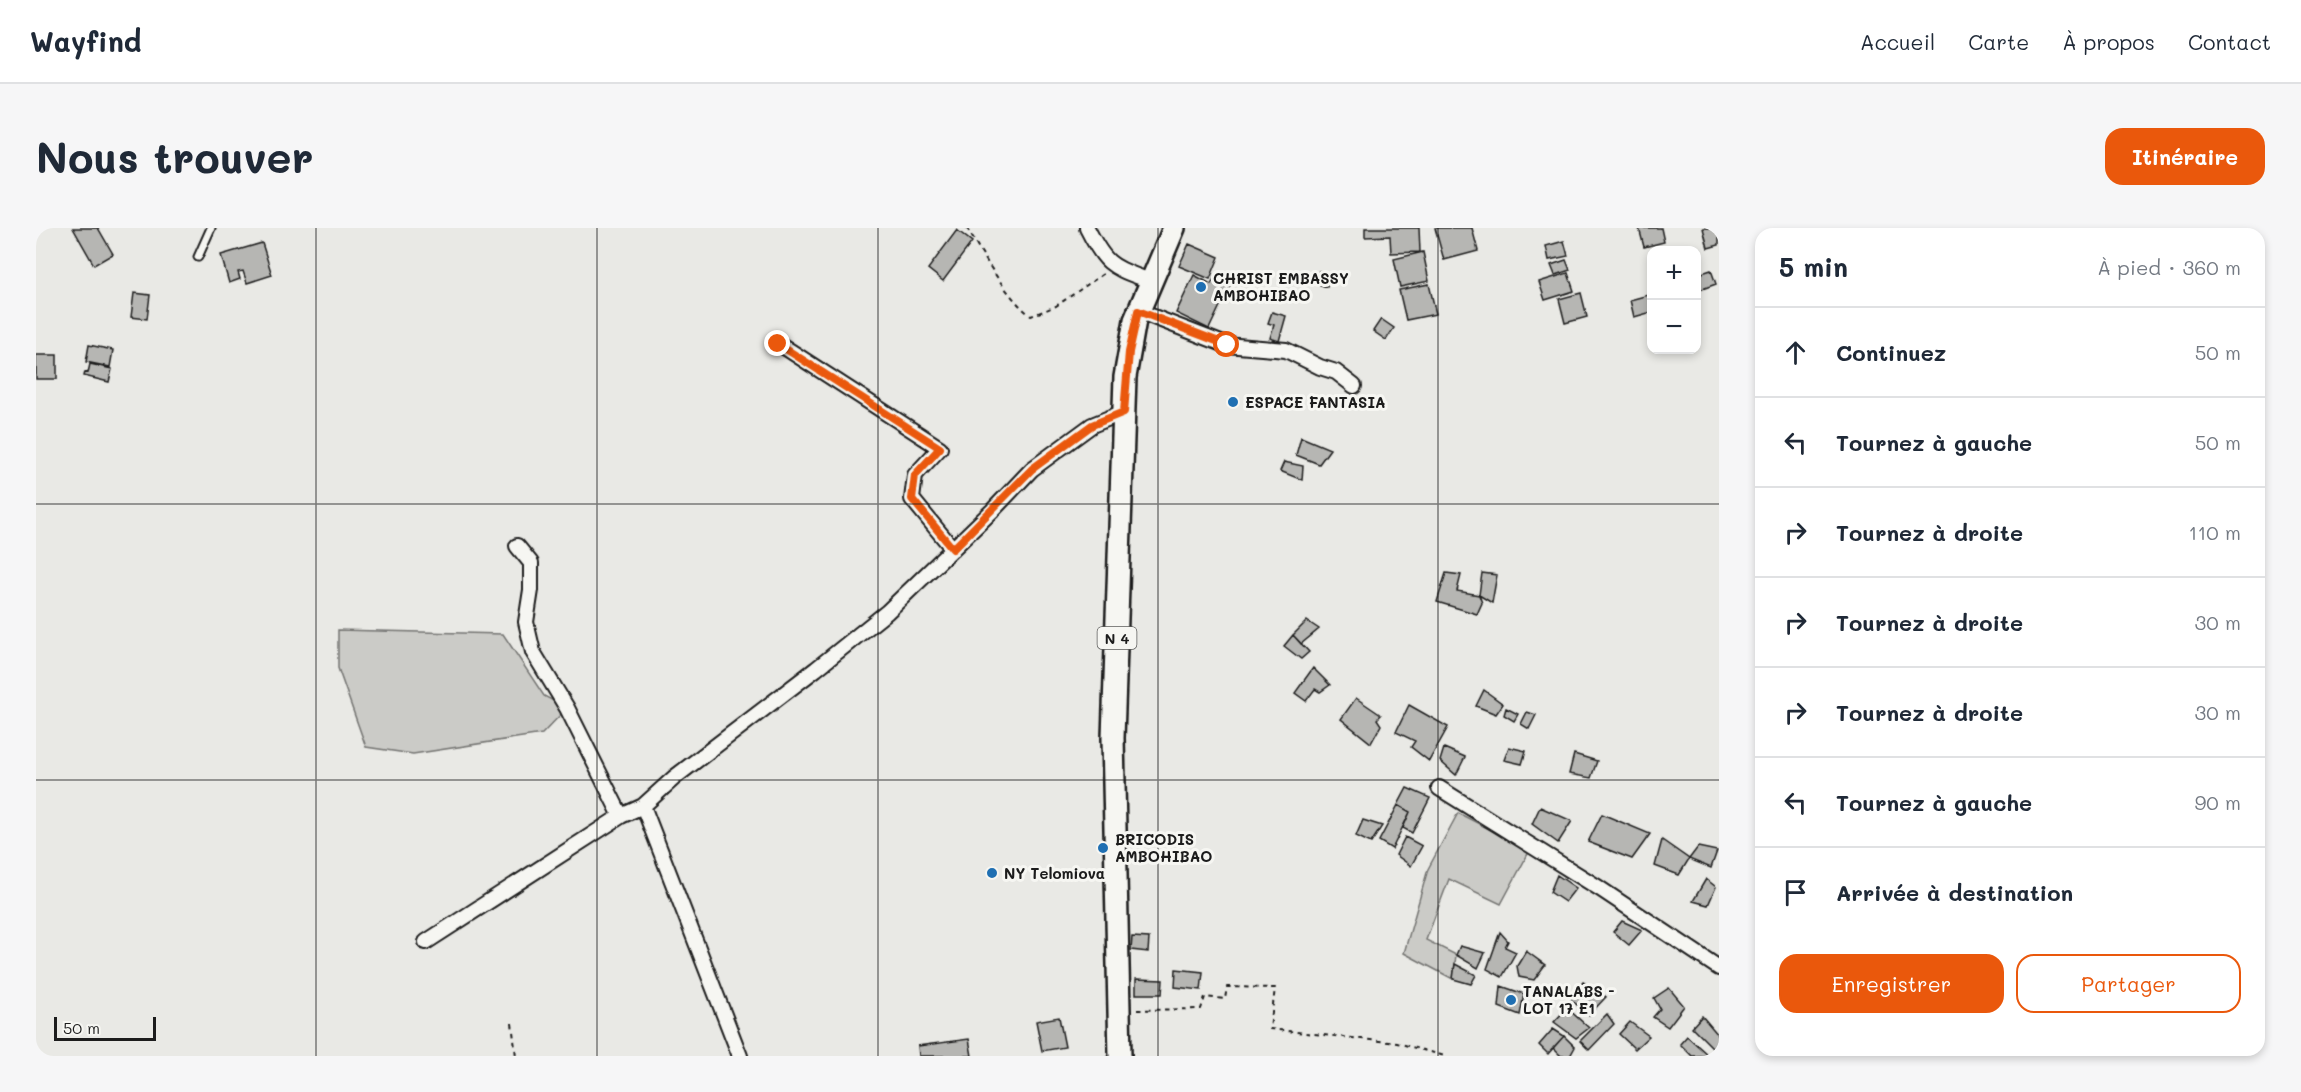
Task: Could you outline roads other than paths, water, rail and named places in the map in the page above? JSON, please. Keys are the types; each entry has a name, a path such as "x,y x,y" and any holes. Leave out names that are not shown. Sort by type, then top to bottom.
{"main road":[{"name":"N 4","path":"1120,1056 1113,738 1124,412 1129,352 1138,311 1152,282 1172,229"}],"street":[{"path":"1087,228 1099,253 1112,266 1152,282"},
{"path":"1138,311 1227,345 1286,350 1320,367 1336,372 1354,386"},
{"path":"778,344 940,448 915,475 912,499 953,549"},
{"path":"426,942 621,816 643,807 675,777 887,612 1032,469 1092,425 1124,412"},
{"path":"517,546 531,563 531,590 526,622 533,652 567,708 621,816"},
{"path":"1439,788 1599,888 1719,969"},
{"path":"643,807 740,1056"}],"lane":[{"path":"198,256 211,228"}],"place":[{"name":"CHRIST EMBASSY AMBOHIBAO","path":"1201,287"},
{"name":"ESPACE FANTASIA","path":"1233,402"},
{"name":"BRICODIS AMBOHIBAO","path":"1103,848"},
{"name":"NY Telomiova","path":"992,873"},
{"name":"TANALABS - LOT 17 E1","path":"1511,1000"}]}
